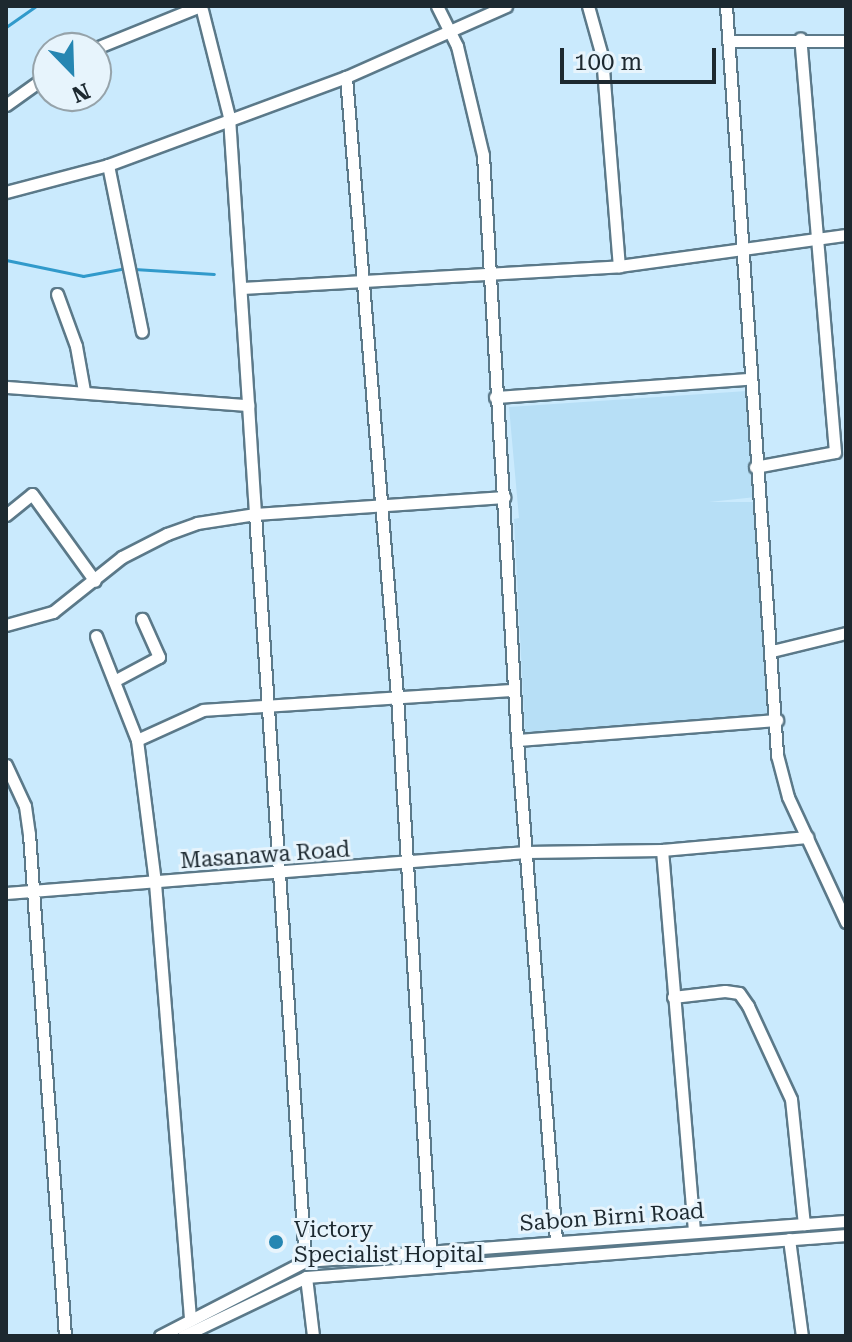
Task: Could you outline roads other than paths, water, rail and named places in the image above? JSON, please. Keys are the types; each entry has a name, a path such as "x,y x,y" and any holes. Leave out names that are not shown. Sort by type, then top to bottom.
{"street":[{"path":"112,42 200,6 229,117 243,288 248,405 305,1261"},
{"path":"437,6 452,31 481,144 513,690 556,1240"},
{"path":"6,192 108,165 229,117 346,77 506,6"},
{"path":"588,6 602,56 619,266"},
{"path":"726,6 777,755 807,837 846,921"},
{"path":"729,41 800,38 846,41"},
{"path":"755,467 840,452 800,38"},
{"path":"346,77 397,696 404,865 431,1264"},
{"path":"6,105 32,86"},
{"path":"108,165 142,332"},
{"path":"243,288 363,284 619,266 744,252 846,235"},
{"path":"57,294 76,346 84,391"},
{"path":"495,397 749,379"},
{"path":"6,387 248,405"},
{"path":"6,515 32,494 95,581"},
{"path":"6,625 38,620 95,581 122,557 197,523 255,514 504,497"},
{"path":"114,681 159,657 142,619"},
{"path":"772,651 846,633"},
{"path":"96,636 137,740 155,883 190,1320"},
{"path":"137,740 203,710 513,690"},
{"path":"517,740 777,720"},
{"path":"6,765 25,806 34,891 65,1336"},
{"name":"Masanawa Road","path":"6,893 404,865 526,852 662,850 807,837"},
{"path":"662,850 694,1232"},
{"path":"673,997 725,991 739,993 748,1006 791,1099 804,1224"},
{"name":"Sabon Birni Road","path":"160,1336 305,1261 430,1249 846,1221"},
{"name":"Sabon Birni Road","path":"183,1336 306,1277 431,1264 846,1235"},
{"path":"789,1239 802,1336"},
{"path":"306,1277 313,1336"}],"waterway":[{"path":"6,27 36,6"},
{"path":"6,260 83,276 126,268"},
{"path":"134,269 214,274"}],"place":[{"name":"Victory Specialist Hopital","path":"276,1242"}]}
